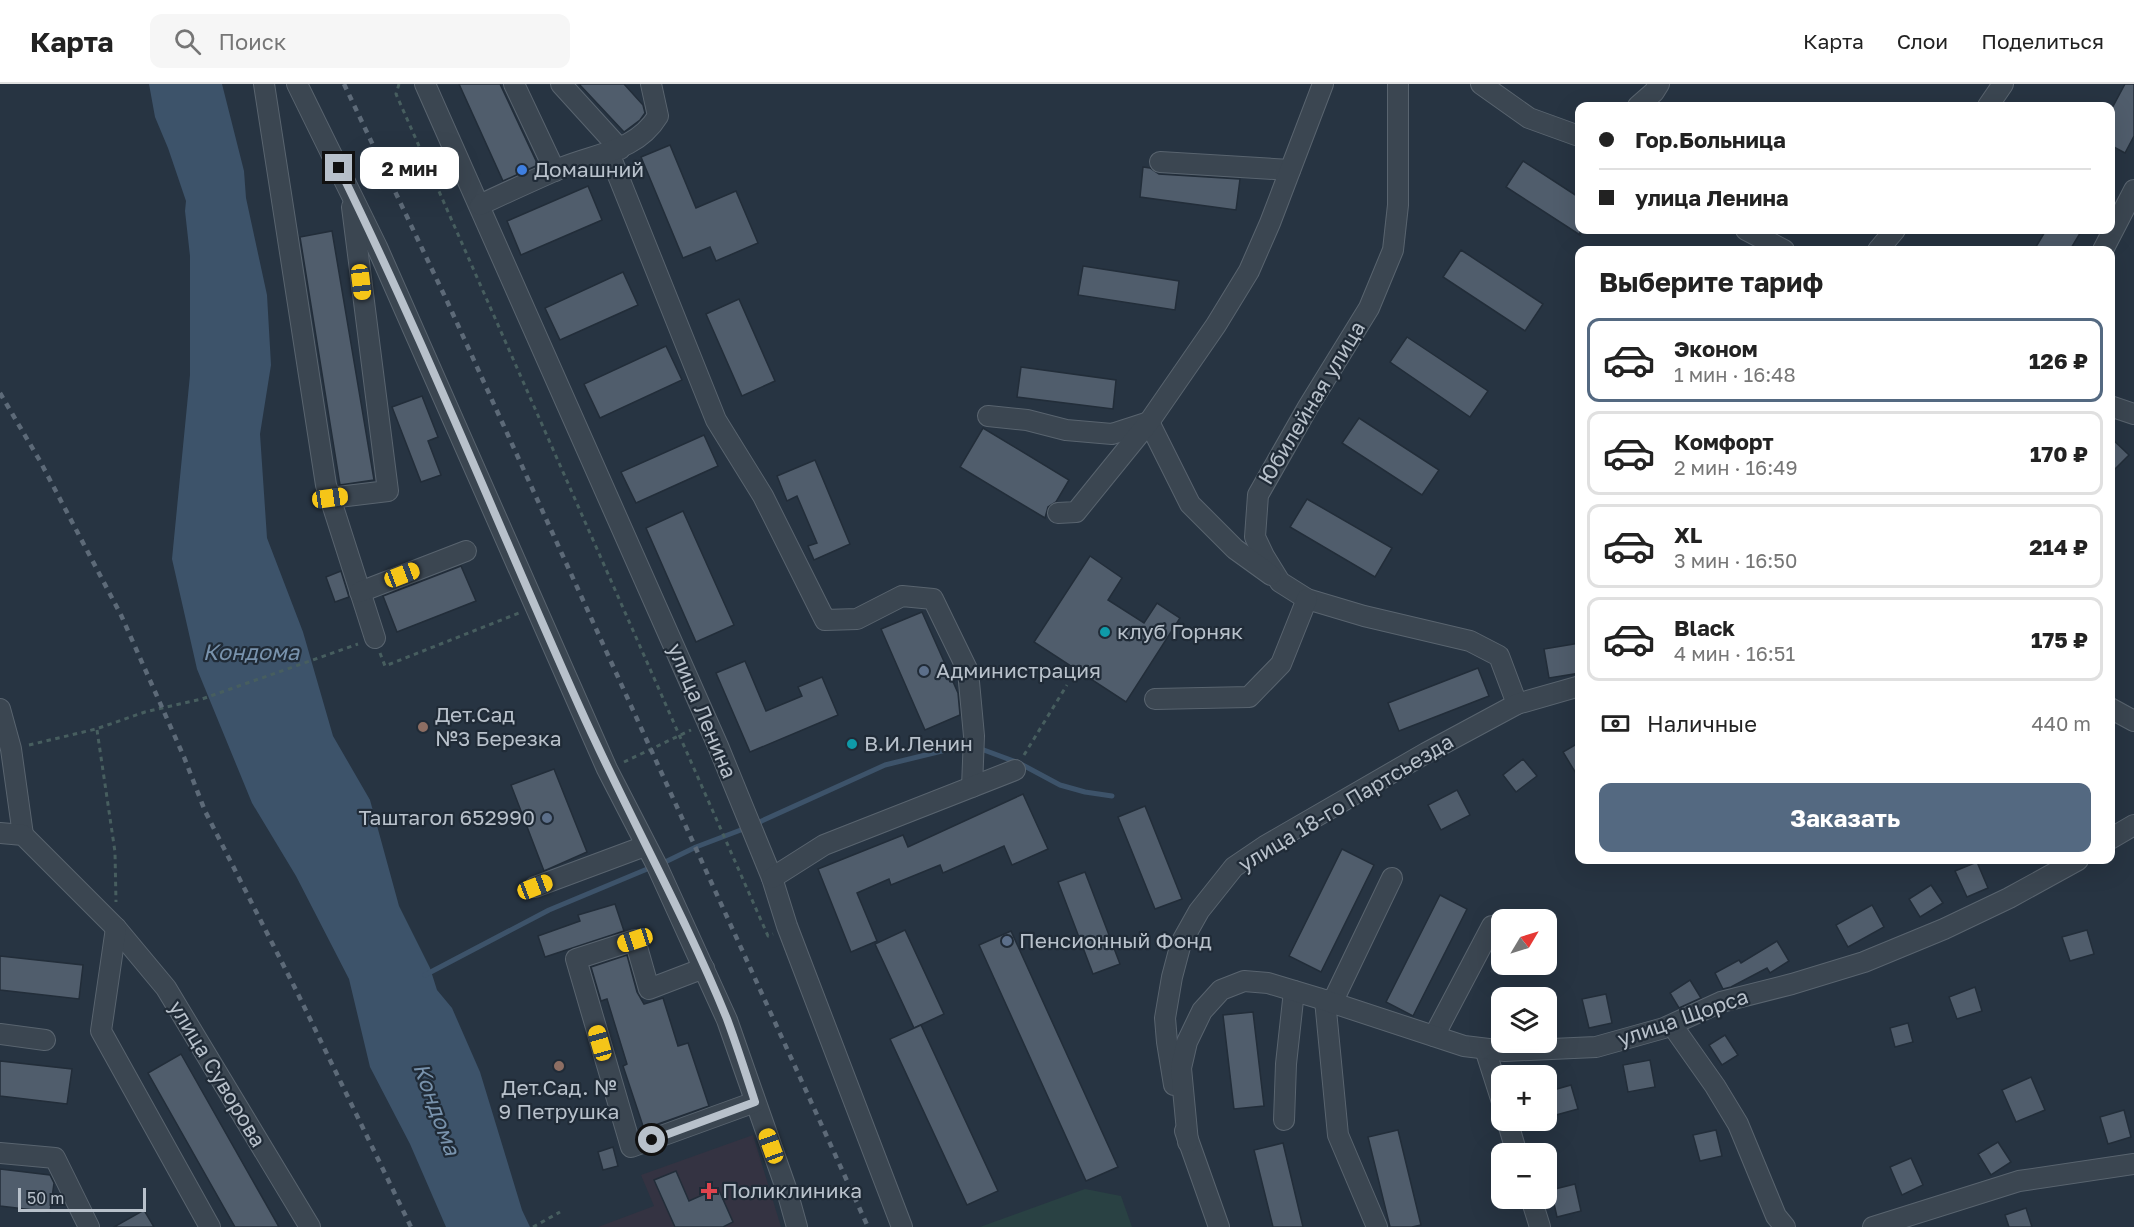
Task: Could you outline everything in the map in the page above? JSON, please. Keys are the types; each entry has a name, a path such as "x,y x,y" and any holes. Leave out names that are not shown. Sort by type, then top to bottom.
{"street":[{"path":"264,84 326,485 360,592 371,640"},
{"path":"297,84 350,189 390,276 607,769 657,866 727,1020 787,1191 797,1227"},
{"name":"улица Ленина","path":"425,84 708,722 772,878 787,926 902,1227"},
{"path":"514,84 555,171"},
{"path":"561,84 615,151 716,420 763,496 825,620 857,619 902,596 933,600 968,671 974,736 972,787"},
{"path":"480,205 555,171 615,151 650,130 658,116 651,84"},
{"path":"1058,513 1076,512 1149,422 1216,325 1249,271 1323,84"},
{"name":"Юбилейная улица","path":"1398,84 1398,204 1393,250 1368,308 1258,495 1255,537 1280,582 1307,599 1470,641 1499,656 1517,704"},
{"path":"1481,84 1529,118 1575,135"},
{"path":"1643,102 1659,84"},
{"path":"1991,102 2003,84"},
{"path":"1160,162 1290,170"},
{"path":"330,498 388,491 350,189"},
{"path":"2115,227 2134,190"},
{"path":"1754,234 1776,246"},
{"path":"1881,246 1892,234"},
{"path":"2115,408 2134,414"},
{"path":"988,416 1027,420 1066,430 1112,434 1149,422"},
{"path":"1149,422 1190,504 1235,549 1280,582"},
{"path":"360,592 466,551"},
{"path":"1155,699 1249,697 1281,664 1307,599"},
{"name":"улица 18-го Партсьезда","path":"1219,1227 1188,1142 1175,1092 1167,1042 1166,1018 1172,977 1181,943 1210,896 1234,867 1265,846 1517,704 1575,687"},
{"path":"0,709 10,749 23,835 0,833"},
{"path":"2115,711 2134,721"},
{"path":"772,878 824,845 1015,770"},
{"path":"2115,836 2134,825"},
{"name":"улица Суворова","path":"23,835 116,928 166,988 310,1227"},
{"path":"535,887 645,846"},
{"name":"улица Щорса","path":"1188,1142 1181,1068 1187,1042 1202,1011 1221,990 1244,981 1268,983 1329,1001 1464,1046 1504,1051 1596,1047 1672,1025 1721,1002 1792,984 1874,958 1944,929 2009,898 2071,864"},
{"path":"1377,1227 1338,1135 1329,1001 1392,878"},
{"path":"116,928 101,1031 210,1227"},
{"path":"1434,1035 1491,928"},
{"path":"704,968 649,989 635,940 576,959 631,1148 755,1102"},
{"path":"1284,1119 1286,1064 1294,991"},
{"path":"1672,1025 1715,1086 1738,1124 1776,1216 1785,1227"},
{"path":"0,1034 45,1040"},
{"path":"1485,1049 1491,1068"},
{"path":"0,1153 55,1158 88,1225"},
{"path":"1873,1227 2019,1180 2134,1164"},
{"path":"1535,1209 1540,1227"}],"path":[{"path":"399,84 396,94 768,936 787,926"},
{"path":"10,749 96,729 144,712 202,699 371,640 385,666 519,613"},
{"path":"1015,770 1067,685"},
{"path":"607,769 708,722"},
{"path":"96,729 115,852 116,928"},
{"path":"533,1227 560,1212"}],"shaded area":[{"name":"Поликлиника","path":"753,1135 781,1227 598,1227 654,1206 641,1175"}],"green space":[{"path":"1085,1189 1121,1196 1132,1227 980,1227"}],"water":[{"name":"Кондома","path":"149,84 222,84 244,171 246,198 267,295 271,365 260,434 267,538 303,632 333,736 370,800 399,906 430,968 437,990 452,1008 480,1072 522,1210 530,1227 446,1227 410,1144 370,1067 349,979 296,876 252,803 197,669 172,559 190,375 190,256 186,201 155,117"}],"building":[{"path":"459,84 500,84 538,165 503,181"},
{"path":"579,84 624,84 643,105 645,113 640,120 624,132"},
{"path":"2125,84 2134,84 2134,136 2125,153 2115,148 2115,103"},
{"path":"670,145 696,208 736,191 758,243 716,261 710,247 683,258 641,157"},
{"path":"1523,161 1575,195 1575,232 1506,187"},
{"path":"1143,167 1150,168 1159,174 1240,179 1236,210 1140,197"},
{"path":"588,186 602,220 521,255 507,221"},
{"path":"332,231 374,480 340,485 300,237"},
{"path":"2044,234 2080,234 2072,246 2036,246"},
{"path":"1461,250 1543,304 1525,331 1443,277"},
{"path":"1083,266 1179,281 1175,310 1078,295"},
{"path":"623,272 638,305 560,340 545,308"},
{"path":"739,299 775,381 742,396 706,314"},
{"path":"1407,337 1488,391 1470,417 1390,362"},
{"path":"666,346 682,380 600,418 584,384"},
{"path":"1021,367 1116,380 1113,409 1017,397"},
{"path":"422,396 438,437 428,441 441,475 421,482 392,407"},
{"path":"1359,418 1439,470 1422,495 1342,443"},
{"path":"983,428 1069,480 1056,502 1048,507 1045,518 960,467"},
{"path":"704,435 718,466 636,503 621,472"},
{"path":"2115,442 2129,455 2115,469"},
{"path":"815,460 850,544 814,560 808,546 817,543 797,496 787,501 777,476"},
{"path":"1307,499 1392,548 1375,577 1290,527"},
{"path":"683,511 734,625 696,642 646,528"},
{"name":"клуб Горняк","path":"1090,556 1122,578 1108,600 1144,623 1157,603 1180,618 1126,702 1034,642"},
{"path":"461,566 476,601 397,632 383,596"},
{"path":"341,571 349,597 335,602 326,577"},
{"name":"Администрация","path":"922,612 958,693 960,715 925,730 881,629"},
{"path":"1575,644 1575,674 1549,678 1544,649"},
{"path":"745,661 766,711 802,696 798,687 822,677 838,715 750,752 716,673"},
{"path":"1478,668 1489,696 1399,731 1388,703"},
{"path":"1575,745 1575,772 1563,752"},
{"path":"1523,759 1537,776 1516,792 1503,775"},
{"path":"554,769 587,852 544,871 511,785"},
{"path":"1457,790 1470,815 1441,830 1428,805"},
{"path":"1023,794 1048,849 1012,865 1004,846 943,873 940,865 891,885 889,879 857,893 877,941 851,952 818,869 903,835 908,847"},
{"path":"1145,806 1182,899 1155,909 1118,817"},
{"path":"1342,849 1374,865 1321,972 1289,956"},
{"path":"1978,864 1988,888 1967,897 1955,871"},
{"path":"1085,872 1120,964 1093,974 1058,882"},
{"path":"1931,885 1943,903 1920,917 1909,899"},
{"path":"1440,895 1467,909 1413,1016 1386,1002"},
{"path":"615,904 624,931 545,957 538,936 580,921 578,915"},
{"path":"1872,905 1884,927 1848,947 1836,925"},
{"path":"905,930 944,1014 914,1028 875,944"},
{"path":"2087,930 2094,954 2070,961 2062,937"},
{"path":"1011,931 1118,1167 1086,1181 979,945"},
{"path":"1777,941 1789,961 1770,973 1767,968 1723,989 1715,973 1739,960 1741,963"},
{"path":"627,955 637,992 644,1004 663,998 678,1046 688,1043 709,1106 644,1129 623,1066 627,1064 607,999 601,1001 591,967"},
{"path":"0,956 83,965 79,999 0,990"},
{"path":"1690,980 1701,998 1679,1008 1670,993"},
{"path":"1975,987 1982,1011 1957,1019 1949,997"},
{"path":"1606,994 1612,1023 1589,1028 1582,999"},
{"path":"1253,1012 1264,1106 1234,1109 1223,1015"},
{"path":"1908,1023 1913,1042 1895,1047 1890,1028"},
{"path":"921,1025 998,1191 967,1205 890,1039"},
{"path":"1725,1035 1738,1055 1722,1065 1709,1045"},
{"path":"181,1054 279,1227 235,1227 148,1073"},
{"path":"1650,1060 1655,1087 1628,1092 1623,1065"},
{"path":"0,1061 72,1069 67,1104 0,1096"},
{"path":"2031,1077 2045,1110 2016,1122 2002,1090"},
{"path":"1571,1085 1578,1109 1557,1115 1557,1089"},
{"path":"2124,1110 2131,1137 2108,1144 2100,1117"},
{"path":"1398,1130 1421,1225 1412,1227 1390,1227 1368,1137"},
{"path":"1716,1130 1722,1156 1700,1161 1693,1135"},
{"path":"1998,1142 2011,1162 1991,1175 1978,1154"},
{"path":"1283,1143 1303,1227 1273,1227 1254,1150"},
{"path":"613,1147 618,1166 603,1170 598,1152"},
{"path":"1911,1158 1923,1185 1902,1195 1890,1167"},
{"path":"0,1169 50,1175 54,1183 50,1212 0,1206"},
{"path":"676,1171 689,1201 718,1188 733,1222 723,1227 675,1227 654,1180"},
{"path":"1575,1184 1581,1211 1557,1217 1557,1188"},
{"path":"2026,1208 2032,1227 2009,1227 2005,1215"},
{"path":"144,1210 154,1227 114,1227"}],"waterway":[{"path":"755,824 885,765 973,746 1019,763 1060,785 1112,796"},
{"path":"661,864 696,847 746,828"},
{"path":"425,975 549,910 652,867"}],"railway":[{"path":"344,84 447,301 868,1227"},
{"path":"0,393 40,461 121,615 184,757 205,811 297,992 411,1227"}],"place":[{"name":"Домашний","path":"522,170"},
{"name":"клуб Горняк","path":"1105,632"},
{"name":"Администрация","path":"924,671"},
{"name":"Дет.Сад №3 Березка","path":"423,727"},
{"name":"В.И.Ленин","path":"852,744"},
{"name":"Таштагол 652990","path":"547,818"},
{"name":"Пенсионный Фонд","path":"1007,941"},
{"name":"Дет.Сад. № 9 Петрушка","path":"559,1066"},
{"name":"Поликлиника","path":"709,1191"}],"route":[{"path":"339,168 386,267 607,769 657,866 704,968 727,1020 755,1102 652,1140"}]}
